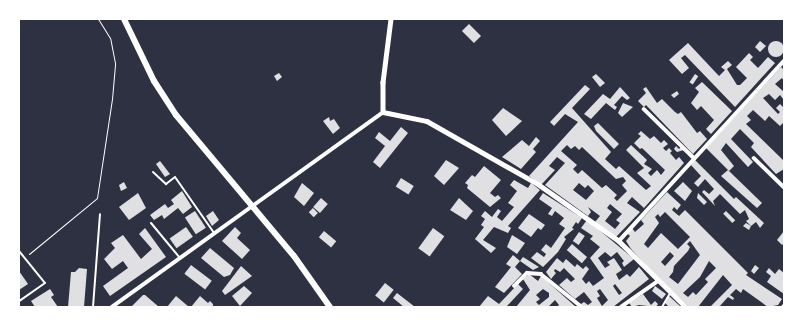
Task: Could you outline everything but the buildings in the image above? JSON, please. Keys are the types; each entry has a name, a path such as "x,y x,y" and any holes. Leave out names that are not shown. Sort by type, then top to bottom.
{"main road":[{"path":"124,19 154,81 176,114 294,256 330,307"}],"street":[{"path":"383,112 383,82 391,19"},
{"path":"619,241 784,61"},
{"path":"644,109 694,158"},
{"path":"112,307 383,112 427,121 538,184 619,241 670,293 686,307"},
{"path":"754,158 784,187"},
{"path":"514,286 527,273 541,274 582,307"},
{"path":"621,307 658,281"}],"lane":[{"path":"152,172 166,184 175,177 214,233"},
{"path":"93,307 100,214"},
{"path":"151,223 180,258"},
{"path":"19,250 45,283 19,301"},
{"path":"662,307 670,293"}],"path":[{"path":"25,257 97,198 112,99 115,62 110,38 98,19"}]}
